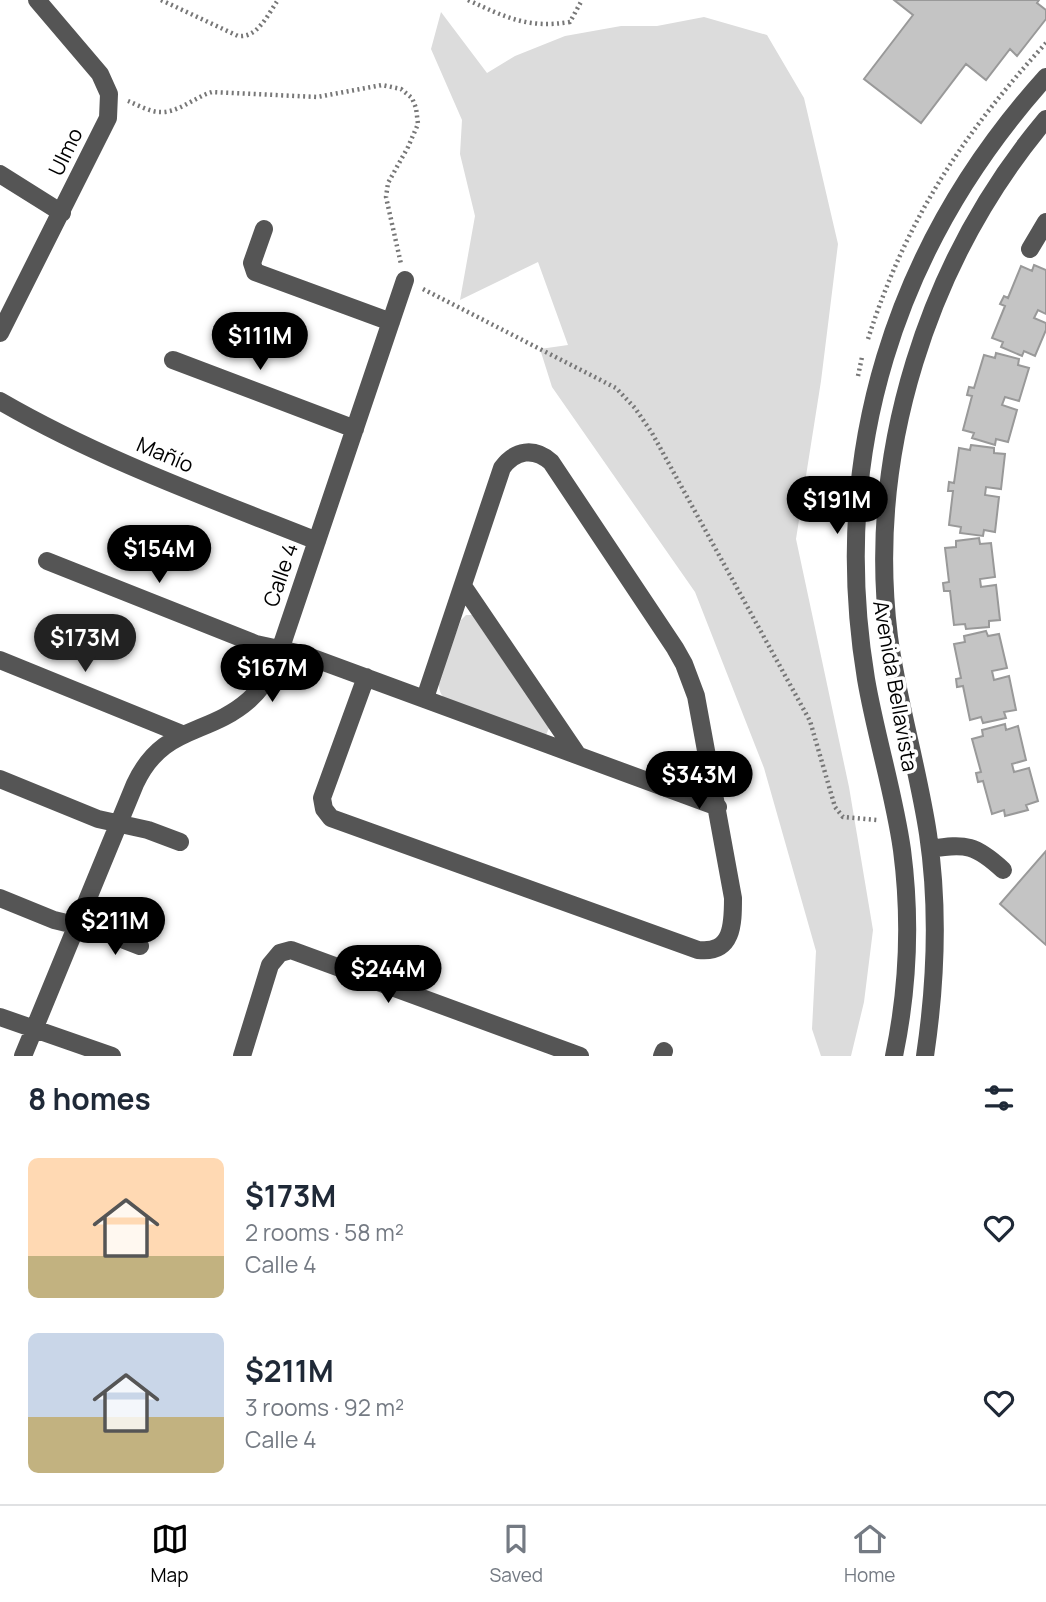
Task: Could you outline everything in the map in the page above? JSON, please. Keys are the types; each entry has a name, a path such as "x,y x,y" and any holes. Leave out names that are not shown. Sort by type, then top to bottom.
{"street":[{"path":"37,0 100,74 109,93"},
{"name":"Avenida Bellavista","path":"894,1056 902,1007 907,914 902,850 868,691 858,612 856,516 867,427 890,338 923,255 983,155 1046,77"},
{"name":"Ulmo","path":"0,333 108,118 109,93"},
{"name":"Avenida Bellavista","path":"925,1056 932,1012 935,917 930,849 889,636 884,552 890,469 907,387 937,302 957,257 992,193 1046,119"},
{"path":"0,174 62,213"},
{"path":"1030,249 1046,222"},
{"path":"264,229 252,263 256,272 391,322"},
{"name":"Calle 4","path":"23,1056 146,763 166,743 247,702 268,678 405,280"},
{"path":"173,360 355,429"},
{"name":"Mañío","path":"0,401 90,449 317,541"},
{"path":"366,677 322,798 324,809 331,818 698,950 714,950 726,941 732,926 733,898 696,696 684,664 544,456 534,452 516,454 502,468 425,698"},
{"path":"47,561 256,644 302,654 718,807"},
{"path":"463,586 577,754"},
{"path":"0,660 183,734"},
{"path":"0,779 98,819 148,830 180,842"},
{"path":"930,849 966,845 986,855 1003,870"},
{"path":"0,898 54,920 104,932 140,946"},
{"path":"242,1056 270,965 280,953 291,950 580,1056"},
{"path":"0,1017 112,1056"}],"path":[{"path":"161,0 244,37 257,30 278,0"},
{"path":"468,0 508,18 529,24 551,25 570,22 582,0"},
{"path":"109,93 158,112 177,108 212,92 317,97 382,85 401,89 412,98 418,124 388,183 386,197 405,280 616,388 635,408 652,433 810,721 835,807 843,817 878,820"}],"shaded area":[{"path":"441,12 487,73 515,56 565,36 621,26 657,26 704,17 767,35 804,98 838,244 821,381 796,539 849,787 873,930 864,1002 851,1056 821,1056 812,1029 816,951 764,768 695,592 552,387 540,349 568,345 538,262 460,300 475,216 460,154 462,120 431,49"},
{"path":"466,615 472,615 549,728 546,735 446,700 442,695 439,685 442,670 461,620"}],"building":[{"path":"894,0 1039,0 1037,3 1046,10 1046,19 1017,56 1010,49 986,80 966,64 921,123 864,79 913,15"},
{"path":"1034,265 1046,270 1046,314 1038,310 1034,318 1046,323 1046,330 1035,356 1024,351 1022,356 1001,347 1003,342 992,338 1005,306 1000,304 1004,296 1008,298 1021,266 1032,271"},
{"path":"996,353 1019,359 1018,365 1029,368 1019,401 1005,397 1002,405 1017,410 1008,442 996,439 995,445 972,438 974,433 963,430 972,396 967,395 969,387 974,388 984,355 995,358"},
{"path":"971,445 994,448 994,453 1005,454 1001,489 986,487 985,495 999,497 995,532 984,530 983,536 960,533 961,527 949,525 953,491 948,491 949,482 954,483 959,448 970,450"},
{"path":"979,538 980,544 991,543 995,577 980,579 981,587 996,585 1000,620 989,621 989,627 966,629 965,624 954,625 950,591 944,591 943,583 949,582 945,548 956,547 956,541"},
{"path":"986,631 988,636 999,634 1007,668 992,671 994,680 1009,676 1016,710 1004,712 1006,718 983,723 981,717 970,720 963,686 957,687 956,679 961,678 954,644 965,642 964,636"},
{"path":"1005,724 1006,730 1018,726 1026,760 1012,764 1014,772 1029,768 1038,801 1026,805 1028,810 1005,816 1004,810 992,814 983,781 978,782 976,773 981,772 972,739 983,736 982,730"},
{"path":"1046,851 1046,945 1000,904"}]}
